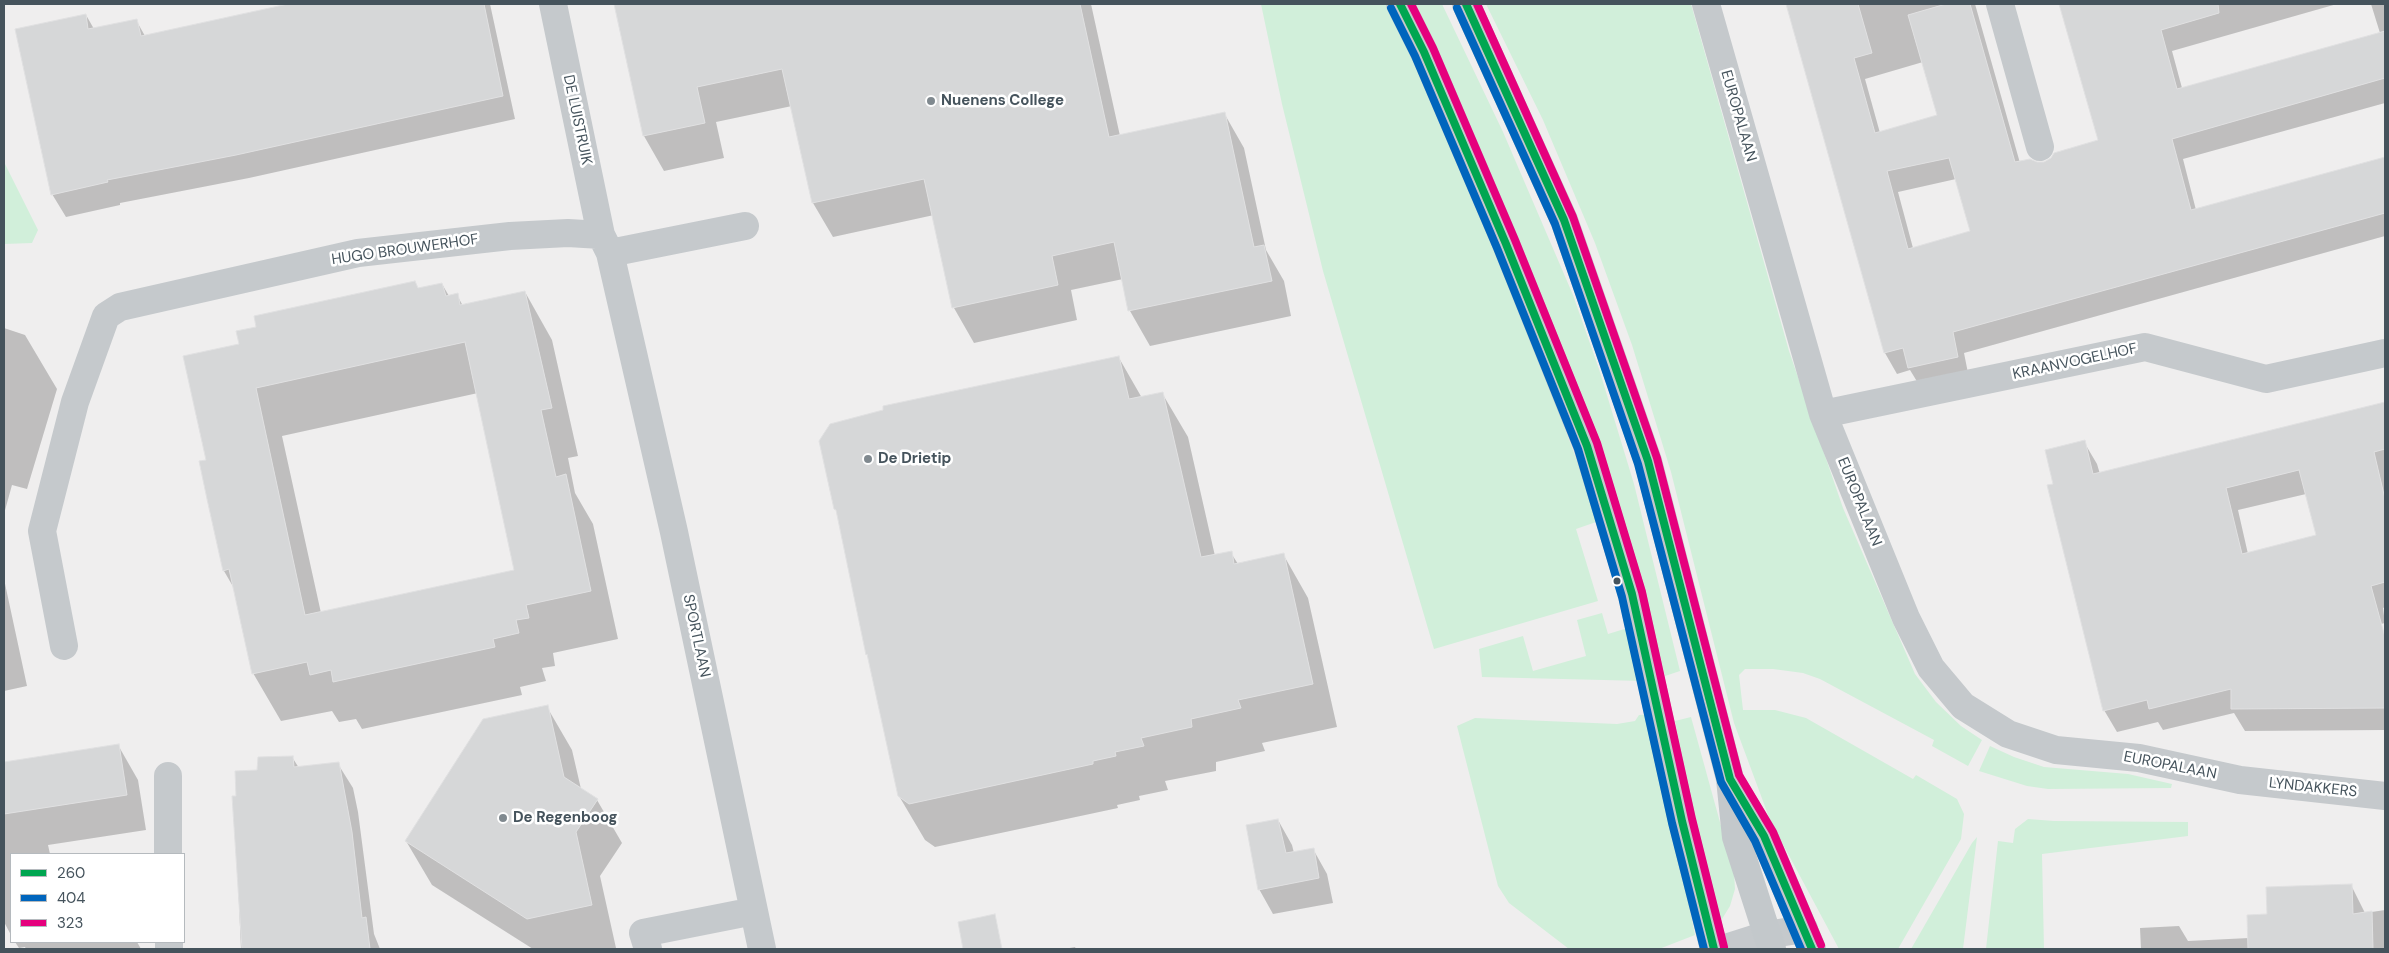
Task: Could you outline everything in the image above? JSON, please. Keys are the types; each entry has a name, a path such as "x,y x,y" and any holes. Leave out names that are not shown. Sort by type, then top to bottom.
{"main road":[{"path":"1466,4 1564,220 1648,462 1730,779 1736,837 1769,942"},
{"path":"1730,779 1764,836 1808,939"}],"street":[{"name":"DE LUISTRUIK","path":"553,4 605,245"},
{"path":"1400,4 1424,52 1506,244 1587,446 1632,594 1682,821 1714,949"},
{"name":"EUROPALAAN","path":"1706,4 1823,414 1906,618 1931,668 1963,706 2008,734 2056,750 2139,758 2240,780"},
{"path":"2000,4 2040,148"},
{"name":"HUGO BROUWERHOF","path":"64,646 42,532 78,393 106,316 120,307 358,253 510,236 568,233 605,245 745,226"},
{"name":"SPORTLAAN","path":"605,245 685,584 762,949"},
{"name":"KRAANVOGELHOF","path":"1823,414 2145,348 2266,379 2385,353"},
{"path":"168,776 168,853"},
{"name":"LYNDAKKERS","path":"2240,780 2385,796"},
{"path":"648,949 643,933 754,911"},
{"path":"1722,949 1769,942 1808,939"}],"green space":[{"path":"1261,4 1387,4 1412,54 1518,301 1599,521 1576,529 1598,601 1434,649 1323,271 1282,104"},
{"path":"1410,4 1442,4 1503,132 1573,295 1599,369 1634,484 1680,671 1665,676 1627,542"},
{"path":"1486,4 1691,4 1789,351 1843,508 1915,674 1936,702 1961,726 1982,740 1968,766 1932,746 1934,740 1820,679 1803,673 1773,669 1745,669 1739,675 1743,710 1775,710 1806,718 1913,779 1916,775 1957,799 1964,814 1961,839 1898,949 1839,949 1770,820 1734,723 1671,472 1632,345 1595,243 1543,120"},
{"path":"4,162 38,230 32,243 4,244"},
{"path":"1602,613 1608,634 1631,627 1644,681 1482,677 1479,649 1523,636 1533,671 1586,656 1577,620"},
{"path":"1651,714 1695,935 1659,949 1569,949 1509,903 1498,886 1457,726 1475,718 1617,724 1635,721 1639,715"},
{"path":"1691,717 1734,873 1735,889 1730,906 1722,919 1717,921 1704,874 1675,721"},
{"path":"1990,746 2014,757 2044,767 2128,774 2172,784 2171,788 2048,789 2027,786 1979,771"},
{"path":"2028,819 2054,821 2188,822 2188,836 2042,854 2044,949 1986,949 1998,841 2013,843 2015,829"},
{"path":"1977,837 1963,949 1911,949 1972,843"}],"building":[{"path":"288,4 484,4 503,96 236,155 107,180 108,182 51,195 15,29 86,14 88,29 137,19 141,36"},
{"name":"Nuenens College","path":"614,4 1080,4 1109,137 1225,112 1254,247 1264,245 1272,281 1128,311 1114,242 1052,256 1058,285 952,308 924,179 812,203 782,69 697,87 705,123 643,136"},
{"path":"1786,4 1858,4 1872,53 1854,58 1875,133 1937,115 1908,15 1946,4 1970,4 2015,162 2030,159 2044,162 2051,158 2054,153 2098,140 2059,4 2218,4 2219,13 2161,30 2177,89 2385,31 2385,78 2172,139 2191,210 2385,157 2385,213 1953,332 1958,357 1908,368 1903,348 1884,353","holes":["1949,158 1970,231 1908,249 1887,171"]},
{"path":"415,281 418,288 442,283 446,296 458,293 460,305 525,291 552,408 541,410 556,477 566,474 591,591 526,605 529,618 516,620 519,633 493,639 495,647 333,682 331,670 310,675 307,662 252,674 229,569 223,571 207,499 199,461 206,460 183,356 239,344 236,331 256,327 254,316","holes":["465,342 514,570 305,615 256,388"]},
{"path":"1119,356 1129,399 1163,392 1201,557 1232,551 1234,564 1284,553 1313,684 1238,700 1241,708 1191,719 1192,727 1141,738 1144,746 1115,752 1116,756 1093,761 1093,764 909,804 898,796 836,510 834,509 819,441 830,424 883,410 883,406"},
{"path":"2385,402 2385,449 2374,452 2385,499 2385,582 2371,586 2385,637 2385,708 2231,709 2231,689 2149,709 2147,700 2103,711 2047,485 2053,484 2045,450 2085,440 2093,474","holes":["2299,470 2316,535 2242,554 2226,488"]},
{"name":"De Regenboog","path":"548,705 564,777 598,799 576,832 592,905 527,919 405,841 483,719"},
{"path":"119,744 127,795 4,814 4,762"},
{"path":"293,756 294,767 339,762 352,832 362,918 366,917 370,949 242,949 232,796 236,796 235,771 257,770 258,757"},
{"path":"1278,819 1286,853 1314,848 1319,878 1258,890 1246,825"},
{"path":"2352,884 2353,914 2372,911 2373,949 2248,949 2247,915 2267,914 2266,887"},
{"path":"995,914 1002,949 963,949 958,922"}],"transit line":[{"name":"260","path":"1400,4 1424,52 1506,244 1587,446 1632,594 1682,821 1714,949"},
{"name":"323","path":"1411,4 1433,48 1515,240 1597,443 1642,592 1692,819 1724,947"},
{"name":"260","path":"1466,4 1564,220 1648,461 1730,779 1764,836 1812,949"},
{"name":"323","path":"1477,4 1573,217 1657,458 1739,775 1773,832 1821,945"},
{"name":"404","path":"1391,8 1415,56 1497,248 1578,449 1622,597 1672,823 1704,949"},
{"name":"404","path":"1457,8 1555,224 1638,464 1721,782 1755,841 1801,949"}],"place":[{"name":"Nuenens College","path":"931,101"},
{"name":"De Drietip","path":"868,459"},
{"name":"De Regenboog","path":"503,818"}]}
